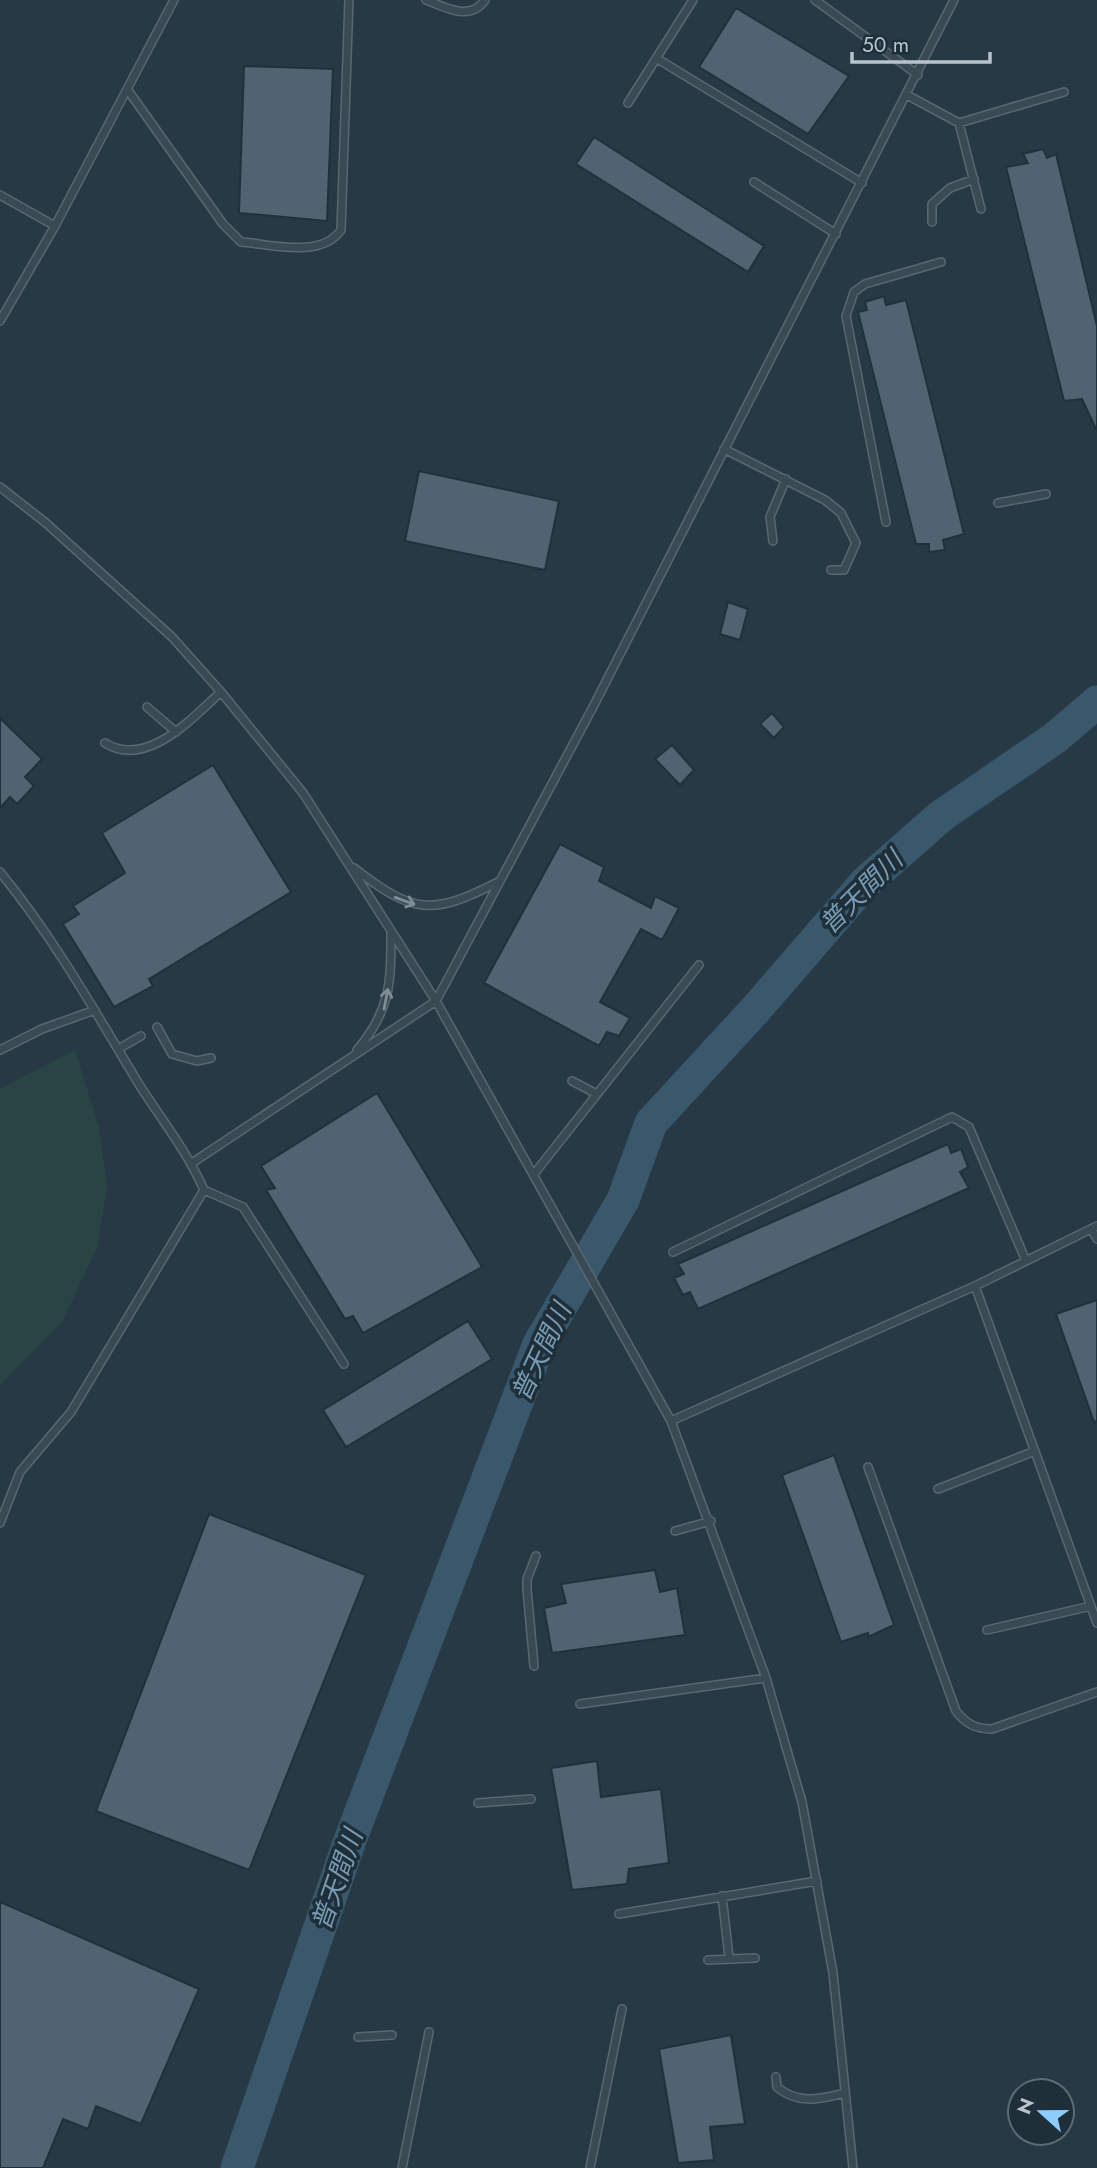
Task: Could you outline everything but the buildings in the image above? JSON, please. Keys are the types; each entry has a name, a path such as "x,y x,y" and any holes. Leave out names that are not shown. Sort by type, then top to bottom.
{"lane":[{"path":"0,321 55,226 174,0"},
{"path":"127,89 223,224 241,242 313,247 326,245 341,230 349,0"},
{"path":"426,0 459,12 470,11 485,0"},
{"path":"628,103 693,0"},
{"path":"815,0 918,75"},
{"path":"192,1163 436,1001 836,234 954,0"},
{"path":"656,58 862,183"},
{"path":"907,95 959,122 1064,92"},
{"path":"959,122 981,209"},
{"path":"932,222 932,204 940,195 974,179"},
{"path":"754,182 836,234"},
{"path":"1,197 55,226"},
{"path":"886,522 846,316 854,292 865,284 941,262"},
{"path":"724,449 825,500 841,513 856,543 844,570 831,570"},
{"path":"773,541 769,517 786,479"},
{"path":"0,487 46,523 172,637 221,692 303,793 436,1001 671,1421 711,1521 766,1678 803,1802 833,1973 853,2168"},
{"path":"998,503 1046,494"},
{"path":"105,743 115,749 138,750 176,732 221,692"},
{"path":"147,708 176,732"},
{"path":"348,864 390,895 417,905 438,905 462,900 500,881"},
{"path":"0,872 27,905 95,1010 167,1128 192,1163 204,1190 243,1207 344,1364"},
{"path":"352,1056 375,1029 384,1012 391,976 391,930"},
{"path":"534,1174 699,965"},
{"path":"0,1050 42,1029 95,1010"},
{"path":"157,1027 172,1054 197,1061 211,1058"},
{"path":"118,1049 141,1036"},
{"path":"572,1081 597,1094"},
{"path":"673,1252 952,1117 969,1127 1026,1261"},
{"path":"0,1523 20,1472 71,1412 204,1190"},
{"path":"671,1421 975,1286 1094,1227 1097,1239"},
{"path":"975,1286 1097,1623"},
{"path":"938,1489 1035,1451"},
{"path":"868,1467 956,1711 963,1720 981,1729 992,1729 1097,1692"},
{"path":"676,1531 711,1521"},
{"path":"534,1666 527,1579 536,1556"},
{"path":"987,1630 1091,1606"},
{"path":"580,1704 766,1678"},
{"path":"478,1803 531,1799"},
{"path":"619,1914 817,1881"},
{"path":"722,1896 729,1957"},
{"path":"708,1960 729,1957 755,1958"},
{"path":"590,2168 622,2010"},
{"path":"402,2168 429,2032"},
{"path":"358,2037 392,2035"},
{"path":"775,2077 777,2087 797,2099 813,2100 845,2093"}],"green space":[{"path":"75,1050 99,1127 107,1187 97,1248 62,1322 0,1385 0,1089"}],"waterway":[{"name":"普天間川","path":"237,2168 349,1843 539,1344 623,1200 651,1123 756,1009 865,883 941,816 1055,738 1097,702"}]}
